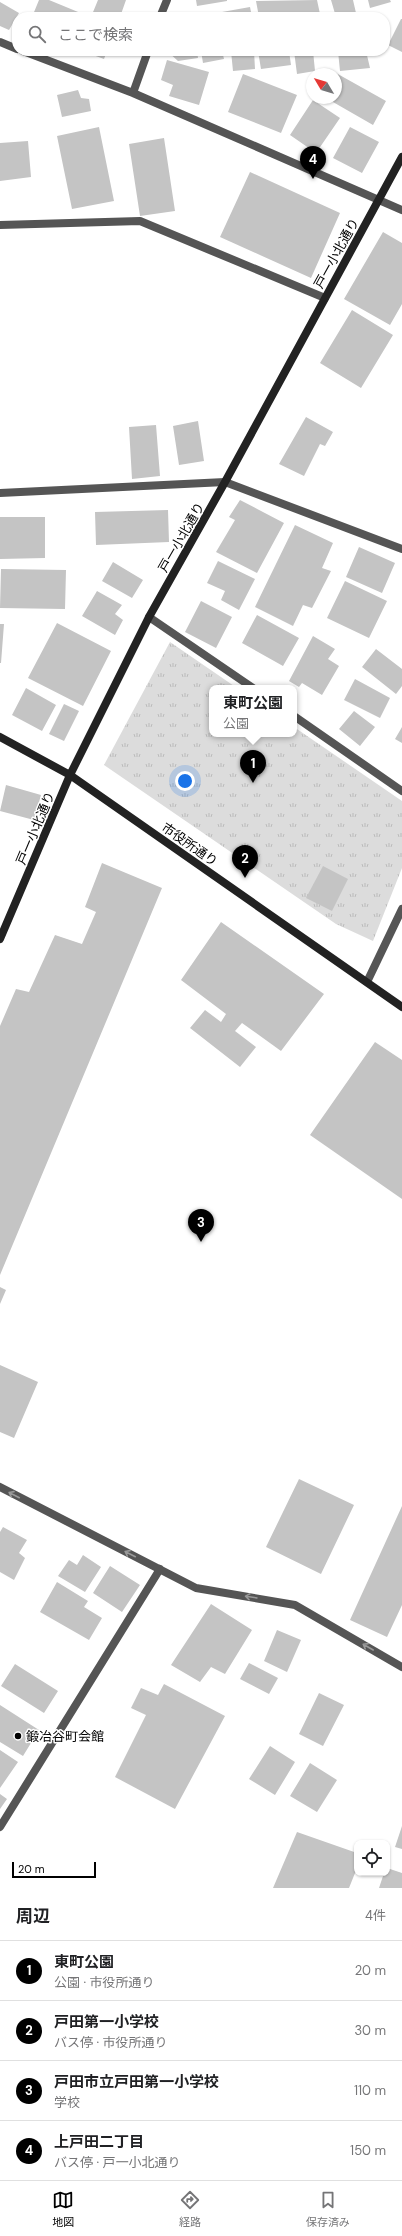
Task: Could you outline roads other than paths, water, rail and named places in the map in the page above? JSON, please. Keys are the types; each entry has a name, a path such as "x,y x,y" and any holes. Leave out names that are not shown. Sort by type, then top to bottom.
{"street":[{"path":"162,12 167,0"},
{"path":"0,42 12,47"},
{"path":"36,56 133,93 402,210"},
{"path":"133,93 146,56"},
{"name":"戸一小北通り","path":"0,939 70,775 149,617 225,482 402,157"},
{"path":"0,225 140,221 325,298"},
{"path":"0,493 225,482 402,549"},
{"path":"149,617 249,685"},
{"path":"297,718 402,790"},
{"name":"市役所通り","path":"0,737 70,775 402,1007"},
{"path":"367,982 402,909"},
{"path":"0,1487 196,1588 296,1605 402,1667"},
{"path":"0,1826 160,1569"}],"place":[{"name":"上戸田二丁目","path":"313,179"},
{"name":"東町公園","path":"253,783"},
{"name":"戸田第一小学校","path":"245,878"},
{"name":"戸田市立戸田第一小学校","path":"201,1242"},
{"name":"鍛冶谷町会館","path":"18,1736"}]}
